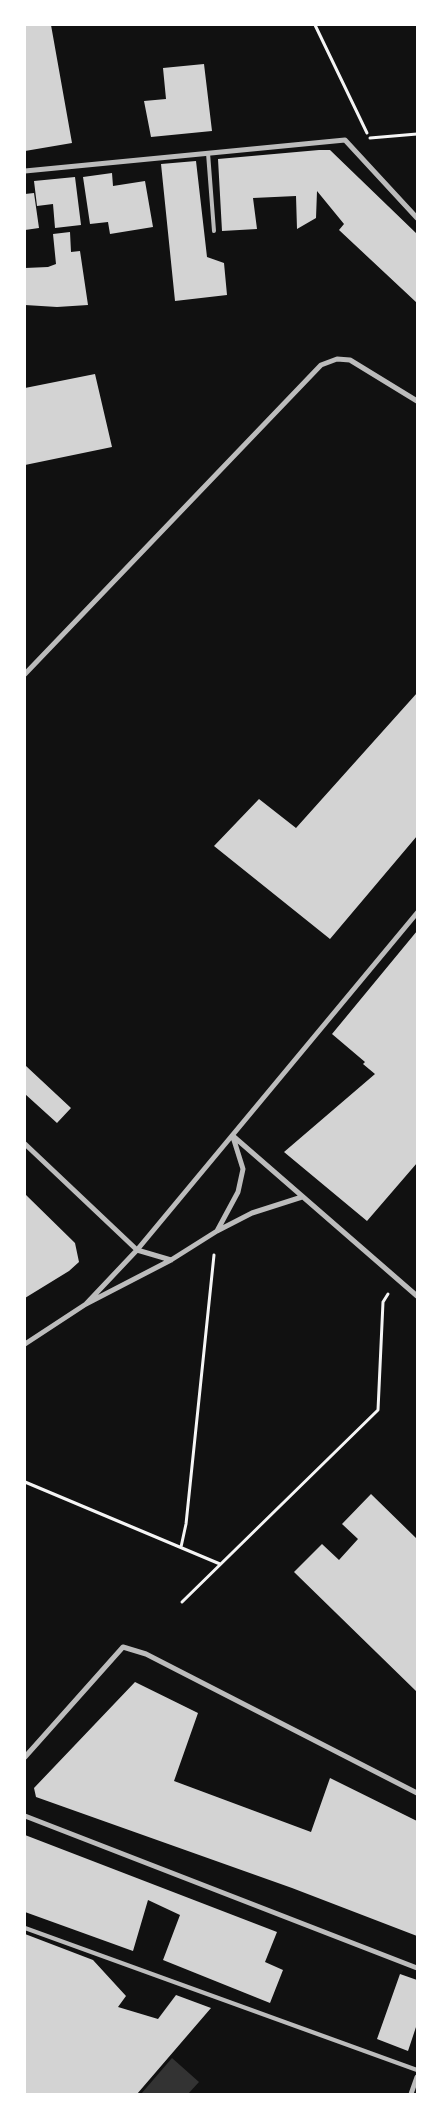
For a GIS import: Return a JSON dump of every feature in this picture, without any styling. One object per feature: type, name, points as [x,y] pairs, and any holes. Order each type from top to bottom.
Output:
[{"type":"street","points":[[25,171],[345,140],[417,218]]},
{"type":"street","points":[[25,674],[321,365],[337,359],[350,360],[417,401]]},
{"type":"street","points":[[86,1304],[137,1250],[417,913]]},
{"type":"street","points":[[233,1136],[417,1296]]},
{"type":"street","points":[[217,1231],[238,1192],[243,1169],[233,1136]]},
{"type":"street","points":[[25,1144],[137,1250],[170,1260]]},
{"type":"street","points":[[25,1344],[86,1304],[170,1260],[217,1231],[252,1213],[302,1197]]},
{"type":"street","points":[[25,1757],[123,1647],[146,1654],[417,1793]]},
{"type":"street","points":[[25,1816],[417,1968]]},
{"type":"street","points":[[411,2094],[417,2077]]},
{"type":"lane","points":[[208,153],[214,231]]},
{"type":"lane","points":[[25,1928],[417,2070]]},
{"type":"path","points":[[315,25],[369,138]]},
{"type":"path","points":[[345,140],[417,134]]},
{"type":"path","points":[[181,1547],[186,1524],[217,1231]]},
{"type":"path","points":[[182,1602],[378,1410],[383,1302],[398,1279]]},
{"type":"path","points":[[25,1482],[220,1564]]},
{"type":"shaded area","points":[[172,2058],[199,2082],[188,2094],[141,2094]]},
{"type":"building","points":[[25,25],[51,25],[72,143],[25,151]]},
{"type":"building","points":[[204,64],[212,131],[151,137],[144,101],[166,99],[163,68]]},
{"type":"building","points":[[330,150],[417,234],[417,303],[339,230],[344,224],[317,191],[316,218],[297,229],[296,196],[253,198],[257,229],[222,231],[218,159]]},
{"type":"building","points":[[196,161],[207,257],[224,263],[227,295],[175,301],[161,164]]},
{"type":"building","points":[[112,173],[113,186],[145,181],[153,227],[110,234],[108,222],[90,224],[83,177]]},
{"type":"building","points":[[75,177],[81,225],[55,228],[53,204],[37,206],[34,181]]},
{"type":"building","points":[[34,193],[39,228],[25,230],[25,194]]},
{"type":"building","points":[[70,232],[71,252],[80,251],[88,305],[57,307],[25,305],[25,268],[48,267],[56,264],[53,234]]},
{"type":"building","points":[[95,374],[112,447],[25,465],[25,388]]},
{"type":"building","points":[[417,693],[417,836],[330,939],[214,846],[259,799],[296,828]]},
{"type":"building","points":[[417,931],[417,1163],[367,1221],[284,1152],[375,1074],[363,1064],[365,1062],[332,1034]]},
{"type":"building","points":[[26,1066],[71,1108],[57,1123],[25,1094]]},
{"type":"building","points":[[25,1194],[75,1243],[79,1262],[69,1271],[25,1298]]},
{"type":"building","points":[[371,1494],[417,1539],[417,1692],[294,1572],[322,1544],[339,1560],[358,1539],[342,1524]]},
{"type":"building","points":[[135,1682],[198,1713],[174,1781],[311,1832],[330,1778],[417,1821],[417,1936],[292,1888],[36,1797],[34,1788]]},
{"type":"building","points":[[25,1835],[277,1932],[265,1962],[283,1970],[270,2003],[163,1960],[180,1915],[148,1900],[133,1951],[25,1912]]},
{"type":"building","points":[[25,1934],[93,1960],[126,1996],[118,2007],[158,2019],[176,1995],[211,2008],[137,2094],[25,2094]]},
{"type":"building","points":[[400,1974],[417,1980],[417,2024],[408,2051],[377,2039]]}]
